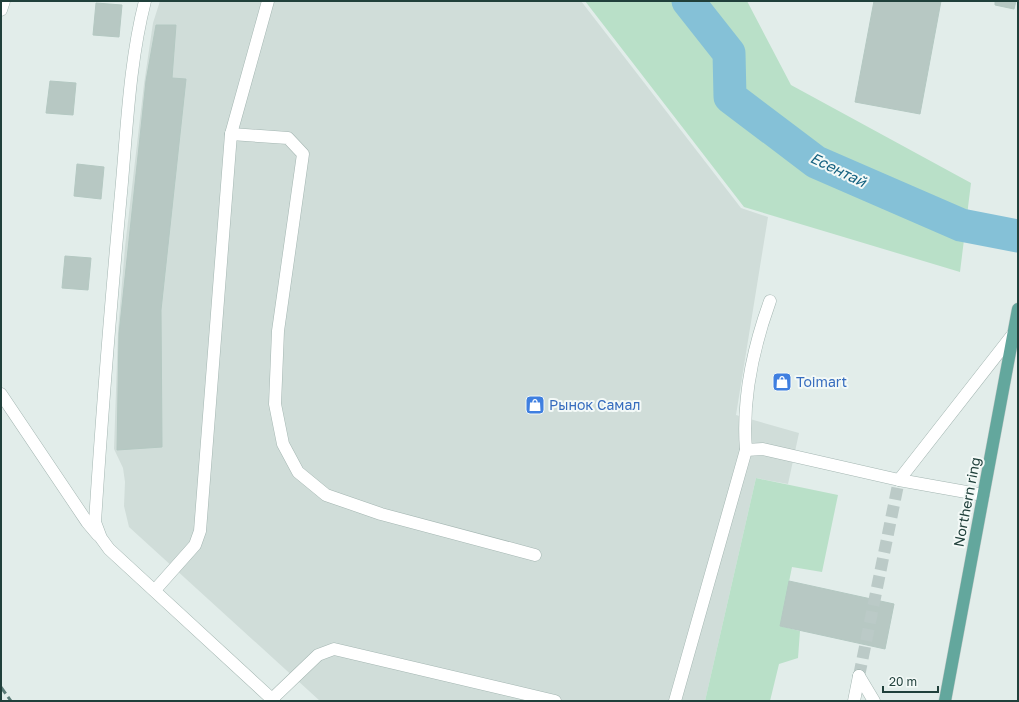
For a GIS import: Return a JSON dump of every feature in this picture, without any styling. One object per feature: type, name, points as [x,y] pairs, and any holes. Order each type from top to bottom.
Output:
[{"type":"main road","name":"Northern ring","points":[[945,701],[1018,309]]},
{"type":"street","points":[[1,10],[4,1]]},
{"type":"street","points":[[101,538],[95,522],[107,340],[136,37],[145,1]]},
{"type":"street","points":[[155,590],[195,545],[200,531],[231,134],[268,1]]},
{"type":"street","points":[[231,134],[288,138],[303,154],[278,331],[275,404],[283,444],[298,472],[326,495],[381,514],[534,555]]},
{"type":"street","points":[[675,701],[746,450],[746,402],[763,320],[770,301]]},
{"type":"street","points":[[900,480],[1014,333]]},
{"type":"street","points":[[1,394],[87,522],[109,549],[273,700],[318,655],[334,649],[555,701]]},
{"type":"street","points":[[746,450],[762,449],[900,480],[983,495]]},
{"type":"street","points":[[854,701],[859,676],[874,701]]},
{"type":"shaded area","points":[[160,1],[581,1],[741,208],[768,217],[736,415],[799,433],[788,484],[756,478],[705,701],[320,701],[129,527],[124,506],[125,482],[123,468],[114,449],[118,331],[125,247],[144,84],[153,23]]},
{"type":"green space","points":[[585,1],[747,1],[791,85],[971,183],[960,272],[744,207]]},
{"type":"green space","points":[[756,478],[838,495],[822,572],[792,567],[780,626],[800,631],[798,658],[779,664],[770,701],[705,701]]},
{"type":"building","points":[[874,1],[941,1],[920,114],[855,102]]},
{"type":"building","points":[[995,1],[1016,1],[1014,9],[995,5]]},
{"type":"building","points":[[96,3],[122,5],[119,37],[93,35]]},
{"type":"building","points":[[156,25],[176,25],[172,78],[186,79],[161,310],[162,447],[117,450],[119,334],[146,81]]},
{"type":"building","points":[[50,81],[76,83],[73,115],[46,113]]},
{"type":"building","points":[[77,164],[104,167],[101,199],[74,196]]},
{"type":"building","points":[[65,256],[91,258],[88,290],[62,288]]},
{"type":"building","points":[[789,581],[894,604],[885,649],[780,626]]},
{"type":"waterway","name":"Есентай","points":[[688,1],[729,53],[730,97],[816,162],[961,225],[1018,236]]},
{"type":"tunnel","points":[[859,676],[899,480]]},
{"type":"railway","points":[[1,687],[11,701]]},
{"type":"place","name":"Toimart","points":[[782,382]]},
{"type":"place","name":"Рынок Самал","points":[[535,405]]}]
